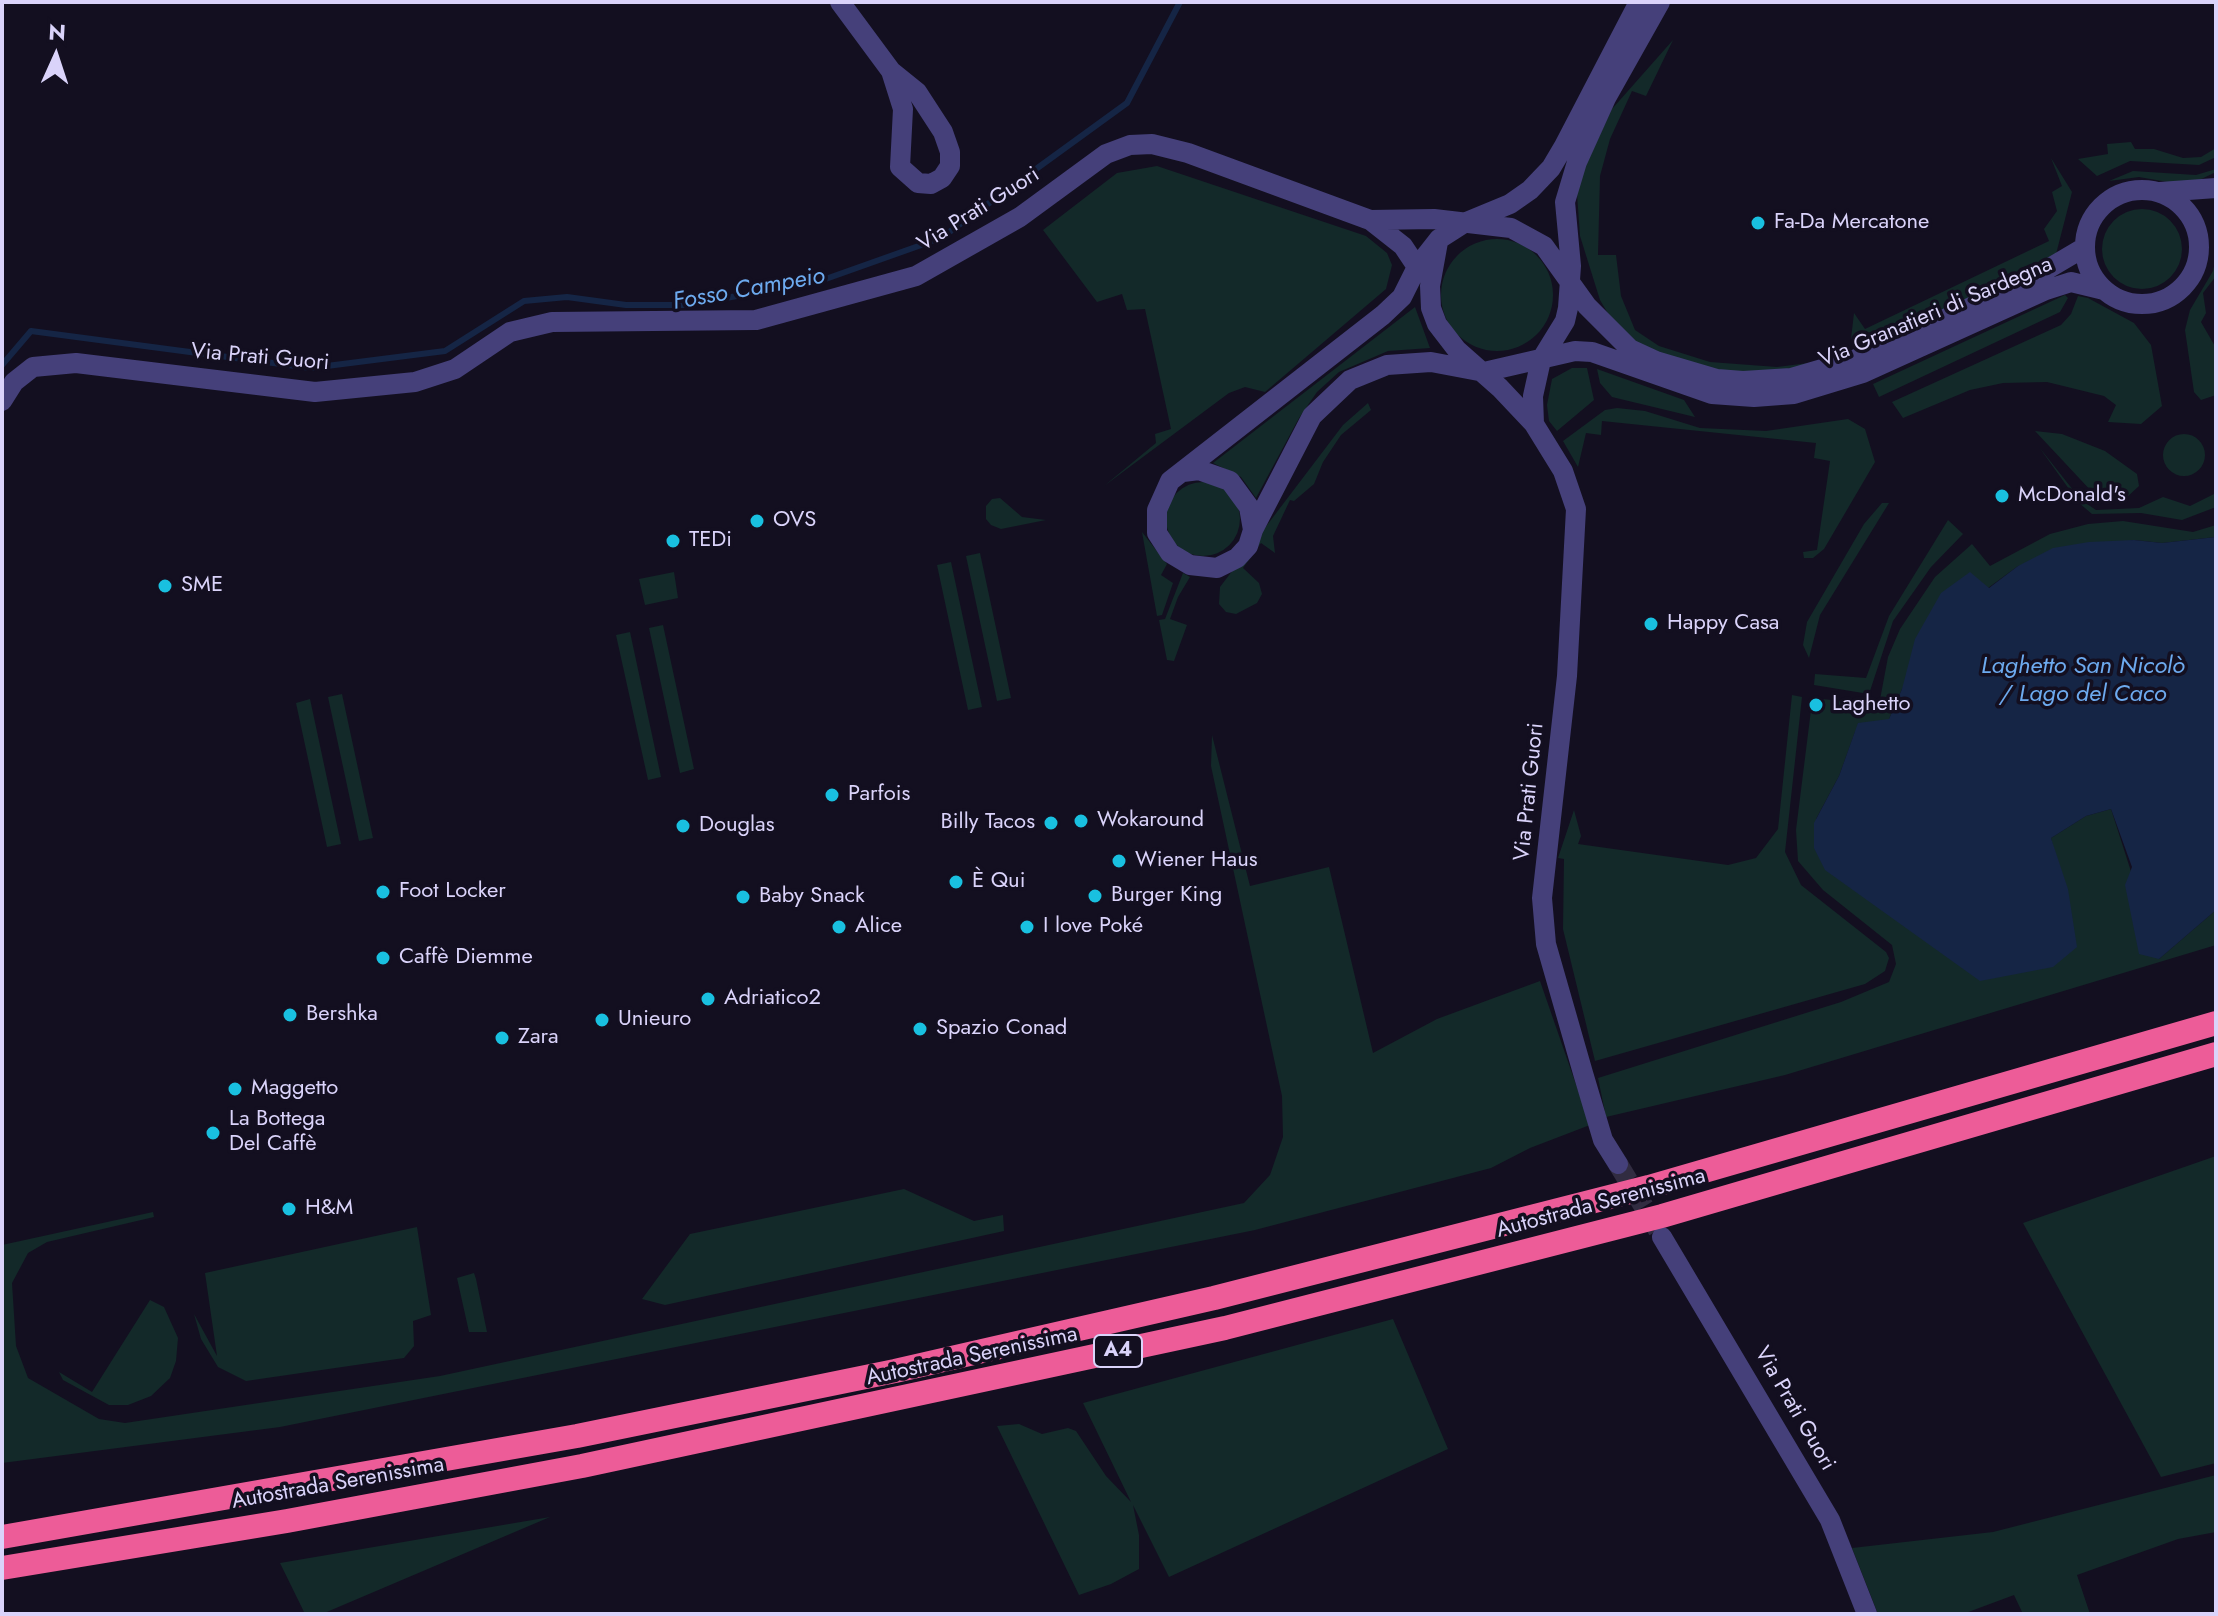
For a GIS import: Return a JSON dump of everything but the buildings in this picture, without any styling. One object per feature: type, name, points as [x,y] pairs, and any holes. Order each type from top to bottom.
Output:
[{"type":"highway","name":"Autostrada Serenissima","points":[[2,1537],[577,1436],[895,1371],[1214,1298],[1649,1187],[2216,1023]]},
{"type":"highway","name":"Autostrada Serenissima","points":[[2,1568],[287,1521],[582,1466],[1210,1331],[1662,1216],[2216,1054]]},
{"type":"street","points":[[840,2],[891,71],[917,92],[943,132],[950,152],[950,166],[942,178],[931,184],[907,178],[900,167],[903,109],[891,71]]},
{"type":"street","name":"Via Prati Guori","points":[[1413,361],[1366,371],[1320,407],[1312,416],[1253,530],[1248,546],[1237,558],[1217,568],[1190,565],[1170,553],[1157,533],[1157,510],[1170,481],[1383,315],[1402,297],[1417,267],[1439,239],[1464,223],[1510,204],[1551,168],[1639,2]]},
{"type":"street","points":[[1606,98],[1615,66],[1647,2]]},
{"type":"street","points":[[1534,424],[1533,396],[1541,360],[1565,321],[1571,276],[1565,202],[1577,162],[1606,98],[1660,2]]},
{"type":"street","name":"Via Prati Guori","points":[[2,401],[14,382],[33,367],[76,363],[315,392],[415,382],[455,369],[510,332],[552,322],[756,320],[878,289],[916,276],[1020,217],[1106,154],[1130,145],[1152,144],[1188,153],[1370,220],[1403,246],[1417,267]]},
{"type":"street","points":[[2104,290],[2090,270],[2085,247],[2090,223],[2110,199],[2141,190],[2159,192],[2216,188]]},
{"type":"street","points":[[2159,192],[2175,200],[2189,213],[2197,230],[2199,249]]},
{"type":"street","name":"Via Prati Guori","points":[[1370,220],[1464,223]]},
{"type":"street","points":[[1464,223],[1511,228],[1528,235],[1571,276]]},
{"type":"street","name":"Via Granatieri di Sardegna","points":[[1413,361],[1484,372],[1575,351],[1592,352],[1712,394],[1754,397],[1794,394],[1863,373],[2046,290],[2071,282],[2104,290],[2126,302],[2159,301],[2187,282],[2207,231],[2216,224]]},
{"type":"street","points":[[1439,239],[1430,286],[1431,308],[1445,337],[1484,372]]},
{"type":"street","name":"Via Granatieri di Sardegna","points":[[1571,276],[1630,349],[1689,372],[1743,381],[1791,378],[1856,359],[2024,283],[2085,247]]},
{"type":"street","name":"Via Prati Guori","points":[[1484,372],[1534,424],[1563,471],[1576,509],[1567,676],[1542,898],[1546,944],[1603,1140],[1618,1164]]},
{"type":"street","points":[[1183,472],[1199,470],[1230,481],[1249,507],[1253,530]]},
{"type":"street","name":"Via Prati Guori","points":[[1662,1237],[1830,1520],[1867,1614]]},
{"type":"green space","points":[[1673,40],[1646,96],[1632,91],[1610,139],[1600,176],[1598,255],[1616,255],[1621,296],[1635,330],[1659,346],[1710,362],[1777,367],[1832,360],[1803,368],[1727,373],[1687,365],[1636,343],[1613,322],[1600,300],[1580,236],[1577,194],[1582,172],[1612,109]]},
{"type":"green space","points":[[2131,142],[2135,149],[2154,149],[2183,158],[2201,157],[2216,148],[2216,157],[2199,165],[2130,161],[2097,176],[2078,159],[2108,154],[2107,144]]},
{"type":"green space","points":[[2051,158],[2072,192],[2055,258],[1941,313],[1851,339],[1854,313],[1865,329],[2049,241],[2044,229],[2057,211],[2052,192],[2062,186]]},
{"type":"green space","points":[[1157,166],[1366,236],[1387,253],[1392,265],[1386,289],[1265,392],[1245,387],[1229,393],[1104,486],[1156,443],[1155,434],[1171,429],[1145,309],[1127,310],[1122,294],[1097,302],[1043,230],[1117,173]]},
{"type":"green space","points":[[2216,169],[2216,172],[2193,183],[2179,184],[2139,177],[2109,181],[2133,171],[2196,175]]},
{"type":"green space","points":[[2142,209],[2157,212],[2170,221],[2179,234],[2182,249],[2179,264],[2170,277],[2157,286],[2142,289],[2127,286],[2114,277],[2105,264],[2102,249],[2105,234],[2114,221],[2127,212]]},
{"type":"green space","points":[[1497,239],[1518,243],[1537,255],[1549,274],[1553,295],[1549,316],[1537,335],[1518,347],[1497,351],[1476,347],[1457,335],[1445,316],[1441,295],[1445,274],[1457,255],[1476,243]]},
{"type":"green space","points":[[2216,257],[2216,276],[2203,293],[2206,313],[2201,322],[2216,348],[2216,395],[2201,400],[2194,392],[2185,330],[2190,310],[2213,271]]},
{"type":"green space","points":[[2065,295],[2068,298],[2060,312],[1879,397],[1873,384]]},
{"type":"green space","points":[[2078,296],[2088,298],[2134,323],[2151,345],[2162,406],[2141,424],[2108,422],[2116,405],[2104,396],[2047,382],[2003,383],[1970,390],[1903,418],[1892,402],[2061,325],[2071,314]]},
{"type":"green space","points":[[1415,307],[1430,348],[1388,351],[1339,372],[1317,392],[1299,418],[1256,498],[1241,477],[1213,463]]},
{"type":"green space","points":[[1572,368],[1587,368],[1594,400],[1557,431],[1549,421],[1547,405],[1552,379]]},
{"type":"green space","points":[[1597,369],[1684,400],[1695,417],[1612,397],[1600,383]]},
{"type":"green space","points":[[1368,403],[1371,410],[1341,435],[1323,462],[1314,484],[1294,501],[1290,500],[1273,536],[1275,553],[1261,543],[1243,568],[1259,583],[1262,594],[1257,603],[1236,614],[1226,612],[1219,604],[1220,587],[1343,425]]},
{"type":"green space","points":[[1605,410],[1645,411],[1700,428],[1766,431],[1848,419],[1865,429],[1875,462],[1824,549],[1813,558],[1804,558],[1803,552],[1817,550],[1830,461],[1814,458],[1816,443],[1602,421],[1601,435],[1586,433],[1578,467],[1563,441]]},
{"type":"green space","points":[[2035,431],[2062,434],[2105,451],[2137,474],[2139,486],[2126,498],[2105,498],[2094,494]]},
{"type":"green space","points":[[2184,434],[2199,440],[2205,455],[2199,470],[2184,476],[2169,470],[2163,455],[2169,440]]},
{"type":"green space","points":[[2039,447],[2081,500],[2096,510],[2139,508],[2163,497],[2190,506],[2216,493],[2216,507],[2182,520],[2141,513],[2092,514],[2079,503]]},
{"type":"green space","points":[[1203,482],[1217,485],[1229,493],[1237,505],[1240,519],[1237,533],[1229,545],[1217,553],[1203,556],[1189,553],[1177,545],[1169,533],[1166,519],[1169,505],[1177,493],[1189,485]]},
{"type":"green space","points":[[1000,498],[1022,517],[1046,520],[1001,529],[991,525],[986,519],[986,506],[992,499]]},
{"type":"green space","points":[[1882,503],[1889,503],[1820,615],[1809,658],[1803,645],[1807,622],[1864,524]]},
{"type":"green space","points":[[1948,520],[1963,534],[1931,567],[1893,621],[1869,694],[1814,685],[1815,674],[1866,678],[1889,616]]},
{"type":"green space","points":[[2123,521],[2193,532],[2216,525],[2216,537],[2162,543],[2134,540],[2018,566],[1988,588],[1902,689],[1889,719],[1892,729],[1855,732],[1839,776],[1816,819],[2056,859],[2051,838],[2086,816],[2111,809],[2159,959],[2216,910],[2216,945],[1785,1075],[1606,1117],[1598,1078],[1841,1002],[1889,982],[1896,964],[1892,945],[1823,890],[1798,861],[1796,830],[1811,710],[1820,711],[1822,699],[1879,705],[1888,657],[1900,629],[1935,577],[1972,544],[1990,566],[2050,534],[2088,524]]},
{"type":"green space","points":[[1142,532],[1167,564],[1161,575],[1173,583],[1162,615],[1157,616]]},
{"type":"green space","points":[[980,553],[1011,698],[997,701],[966,556]]},
{"type":"green space","points":[[951,562],[982,707],[968,710],[937,565]]},
{"type":"green space","points":[[674,572],[678,598],[645,605],[639,579]]},
{"type":"green space","points":[[1183,573],[1190,577],[1170,619],[1187,625],[1174,661],[1167,660],[1159,620],[1165,619]]},
{"type":"green space","points":[[663,625],[694,769],[680,773],[649,628]]},
{"type":"green space","points":[[630,632],[661,777],[648,780],[616,635]]},
{"type":"green space","points":[[342,694],[373,838],[359,841],[328,697]]},
{"type":"green space","points":[[1792,695],[1802,697],[1785,852],[1801,885],[1886,952],[1889,958],[1885,971],[1865,984],[1595,1061],[1563,929],[1564,859],[1558,858],[1574,810],[1581,836],[1578,844],[1728,865],[1756,858],[1778,829]]},
{"type":"green space","points":[[310,699],[341,844],[327,847],[296,703]]},
{"type":"green space","points":[[1212,735],[1250,886],[1329,867],[1373,1053],[1437,1019],[1540,981],[1590,1125],[1530,1148],[1491,1168],[1255,1230],[280,1427],[2,1463],[2,1245],[153,1212],[154,1217],[47,1242],[28,1253],[12,1283],[16,1346],[28,1378],[99,1419],[125,1423],[440,1376],[1244,1203],[1270,1175],[1283,1137],[1282,1096],[1211,766]]},
{"type":"green space","points":[[2216,1156],[2216,1463],[2161,1477],[2023,1223]]},
{"type":"green space","points":[[904,1189],[974,1221],[1003,1215],[1004,1231],[665,1305],[642,1299],[690,1234]]},
{"type":"green space","points":[[417,1227],[431,1315],[413,1321],[414,1346],[404,1358],[246,1381],[218,1367],[201,1339],[194,1314],[217,1356],[205,1273]]},
{"type":"green space","points":[[474,1273],[487,1332],[469,1332],[457,1278]]},
{"type":"green space","points":[[150,1300],[164,1307],[178,1338],[176,1361],[170,1378],[151,1396],[128,1405],[109,1405],[63,1380],[59,1372],[92,1392]]},
{"type":"green space","points":[[1393,1319],[1448,1449],[1169,1577],[1133,1505],[1139,1535],[1139,1569],[1111,1584],[1079,1595],[997,1426],[1019,1424],[1042,1434],[1068,1428],[1076,1431],[1106,1476],[1131,1502],[1083,1403]]},
{"type":"green space","points":[[2216,1475],[2216,1532],[2178,1539],[2077,1575],[2090,1614],[2023,1614],[2014,1595],[1963,1614],[1878,1614],[1852,1548],[1993,1532]]},
{"type":"green space","points":[[550,1517],[322,1614],[305,1614],[280,1563]]},
{"type":"water","name":"Laghetto San Nicolò / Lago del Caco","points":[[2216,537],[2216,910],[2159,959],[2139,954],[2125,885],[2132,867],[2111,809],[2086,816],[2051,838],[2068,889],[2077,947],[2053,967],[1980,981],[1825,870],[1814,848],[1814,823],[1839,776],[1858,723],[1889,719],[1902,689],[1915,639],[1941,593],[1970,572],[1989,588],[2018,566],[2053,548],[2089,542],[2134,540],[2162,543]]},
{"type":"waterway","name":"Fosso Campeio","points":[[2,365],[31,331],[311,368],[445,351],[524,301],[567,297],[626,305],[687,305],[820,281],[941,238],[1127,103],[1180,2]]},
{"type":"tunnel","points":[[1618,1164],[1658,1230]]},
{"type":"place","name":"Fa-Da Mercatone","points":[[1758,223]]},
{"type":"place","name":"McDonald's","points":[[2002,496]]},
{"type":"place","name":"OVS","points":[[757,521]]},
{"type":"place","name":"TEDi","points":[[673,541]]},
{"type":"place","name":"SME","points":[[165,586]]},
{"type":"place","name":"Happy Casa","points":[[1651,624]]},
{"type":"place","name":"Laghetto","points":[[1816,705]]},
{"type":"place","name":"Parfois","points":[[832,795]]},
{"type":"place","name":"Wokaround","points":[[1081,821]]},
{"type":"place","name":"Billy Tacos","points":[[1051,823]]},
{"type":"place","name":"Douglas","points":[[683,826]]},
{"type":"place","name":"Wiener Haus","points":[[1119,861]]},
{"type":"place","name":"È Qui","points":[[956,882]]},
{"type":"place","name":"Foot Locker","points":[[383,892]]},
{"type":"place","name":"Burger King","points":[[1095,896]]},
{"type":"place","name":"Baby Snack","points":[[743,897]]},
{"type":"place","name":"Alice","points":[[839,927]]},
{"type":"place","name":"I love Poké","points":[[1027,927]]},
{"type":"place","name":"Caffè Diemme","points":[[383,958]]},
{"type":"place","name":"Adriatico2","points":[[708,999]]},
{"type":"place","name":"Bershka","points":[[290,1015]]},
{"type":"place","name":"Unieuro","points":[[602,1020]]},
{"type":"place","name":"Spazio Conad","points":[[920,1029]]},
{"type":"place","name":"Zara","points":[[502,1038]]},
{"type":"place","name":"Maggetto","points":[[235,1089]]},
{"type":"place","name":"La Bottega Del Caffè","points":[[213,1133]]},
{"type":"place","name":"H&M","points":[[289,1209]]}]
